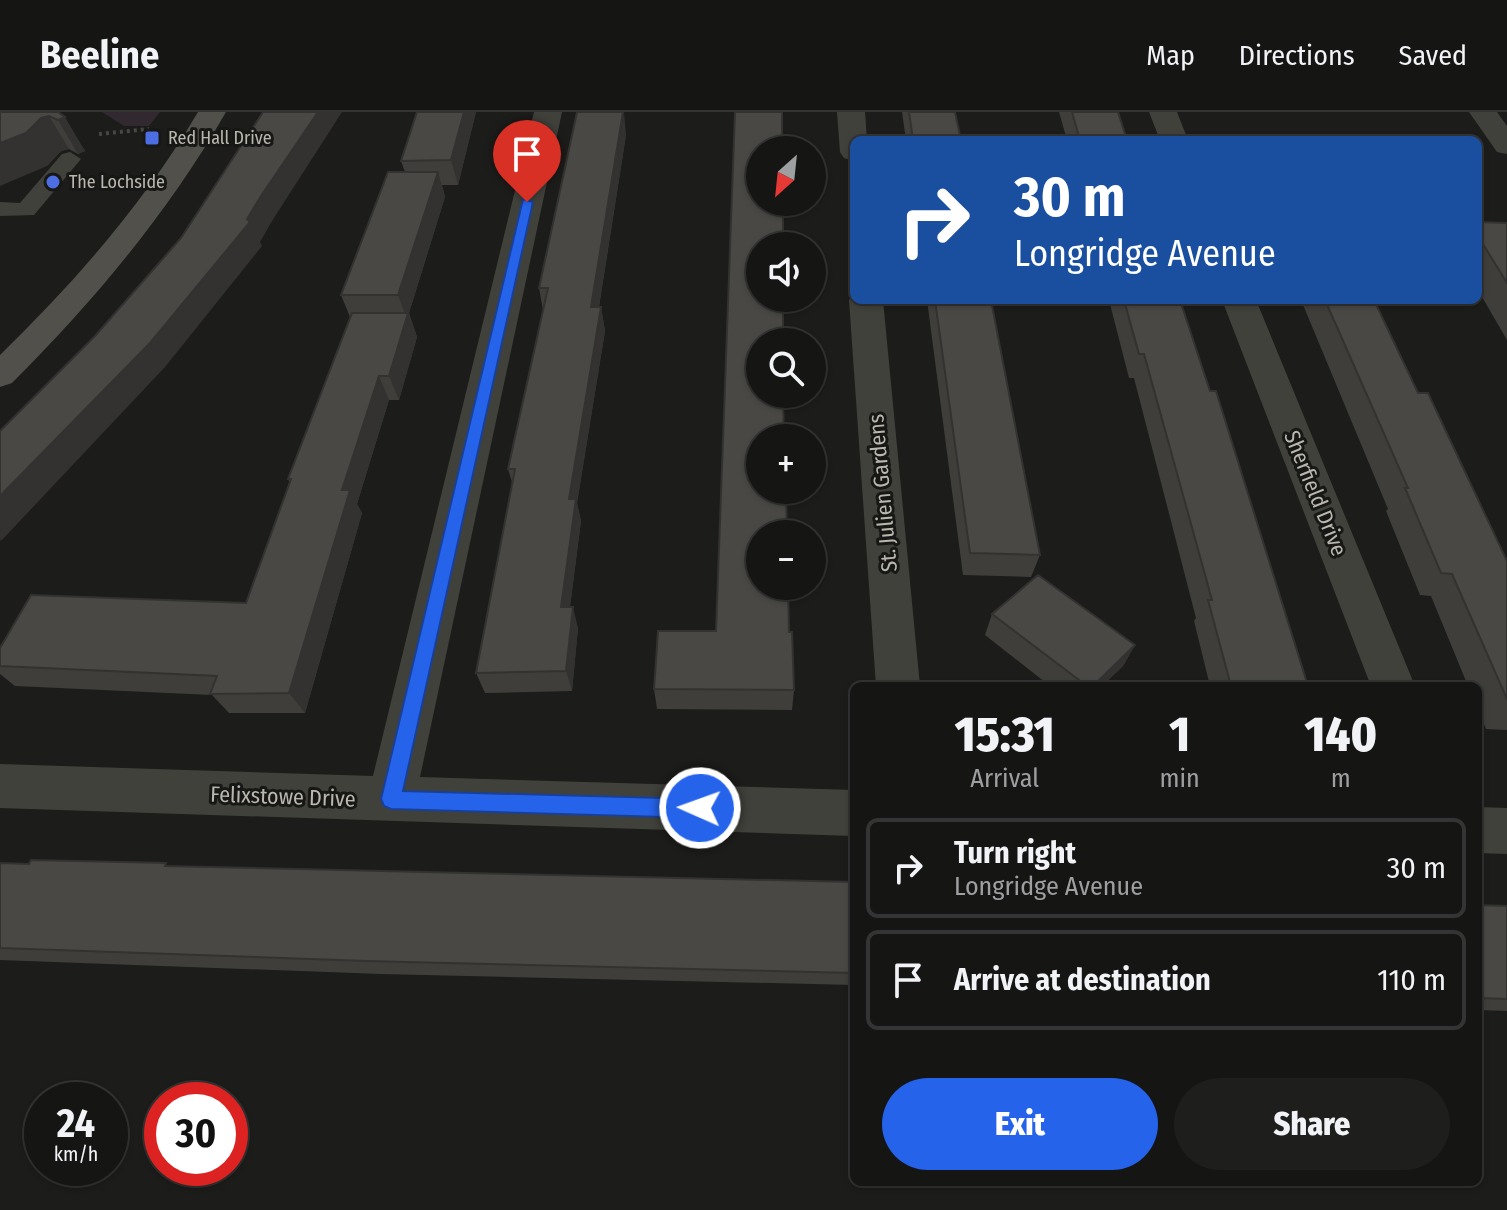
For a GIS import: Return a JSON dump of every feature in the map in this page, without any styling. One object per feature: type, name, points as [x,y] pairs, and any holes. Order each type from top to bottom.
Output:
[{"type":"street","points":[[391,799],[548,112]]},
{"type":"street","points":[[851,112],[853,136]]},
{"type":"street","points":[[1163,112],[1172,136]]},
{"type":"street","points":[[1483,112],[1507,146]]},
{"type":"street","points":[[0,375],[48,329],[154,202],[207,121]]},
{"type":"street","name":"St. Julien Gardens","points":[[866,304],[898,682]]},
{"type":"street","name":"Sherfield Drive","points":[[1241,304],[1391,682]]},
{"type":"street","name":"Felixstowe Drive","points":[[0,786],[850,813]]},
{"type":"street","points":[[1482,830],[1507,831]]},
{"type":"lane","points":[[0,209],[26,210],[70,159]]},
{"type":"path","points":[[98,134],[207,121]]},
{"type":"shaded area","points":[[102,112],[160,112],[149,126],[124,126]]},
{"type":"building","points":[[0,112],[58,112],[65,117],[58,120],[49,116],[41,118],[26,133],[0,143]]},
{"type":"building","points":[[263,112],[318,112],[261,196],[247,219],[250,222],[150,343],[0,496],[0,431],[95,336],[181,238]]},
{"type":"building","points":[[417,112],[464,112],[451,160],[401,161]]},
{"type":"building","points":[[577,112],[623,112],[591,307],[601,307],[569,499],[576,499],[561,607],[573,607],[566,671],[476,673],[515,469],[508,469],[548,288],[539,288]]},
{"type":"building","points":[[735,112],[782,112],[782,136],[746,136],[746,216],[783,216],[783,232],[746,232],[746,312],[783,312],[783,328],[746,328],[746,408],[783,408],[784,424],[746,424],[746,504],[786,504],[787,520],[746,520],[746,600],[788,600],[794,690],[654,689],[658,631],[716,631]]},
{"type":"building","points":[[909,112],[955,112],[960,136],[912,136]]},
{"type":"building","points":[[1072,112],[1118,112],[1126,136],[1079,136]]},
{"type":"building","points":[[388,172],[438,172],[398,295],[341,295]]},
{"type":"building","points":[[1482,222],[1507,223],[1507,283],[1482,242]]},
{"type":"building","points":[[936,304],[992,304],[1040,555],[970,553]]},
{"type":"building","points":[[1125,304],[1181,304],[1210,391],[1216,391],[1307,682],[1230,682],[1208,600],[1212,600],[1144,354],[1139,354]]},
{"type":"building","points":[[1327,304],[1376,304],[1418,393],[1428,393],[1507,561],[1507,699],[1452,574],[1441,573],[1405,488],[1408,488]]},
{"type":"building","points":[[352,313],[408,313],[389,376],[379,376],[342,490],[350,490],[289,693],[210,694],[217,676],[0,666],[0,648],[31,595],[246,603],[291,479],[288,479]]},
{"type":"building","points":[[1038,575],[1135,645],[1097,682],[1082,682],[992,614]]},
{"type":"building","points":[[31,860],[166,863],[165,866],[850,882],[850,973],[0,948],[0,863],[29,864]]},
{"type":"building","points":[[1482,905],[1507,906],[1507,999],[1482,998]]},
{"type":"place","name":"Red Hall Drive","points":[[152,138]]},
{"type":"place","name":"The Lochside","points":[[53,182]]},
{"type":"route","points":[[527,202],[391,799],[700,808]]}]
